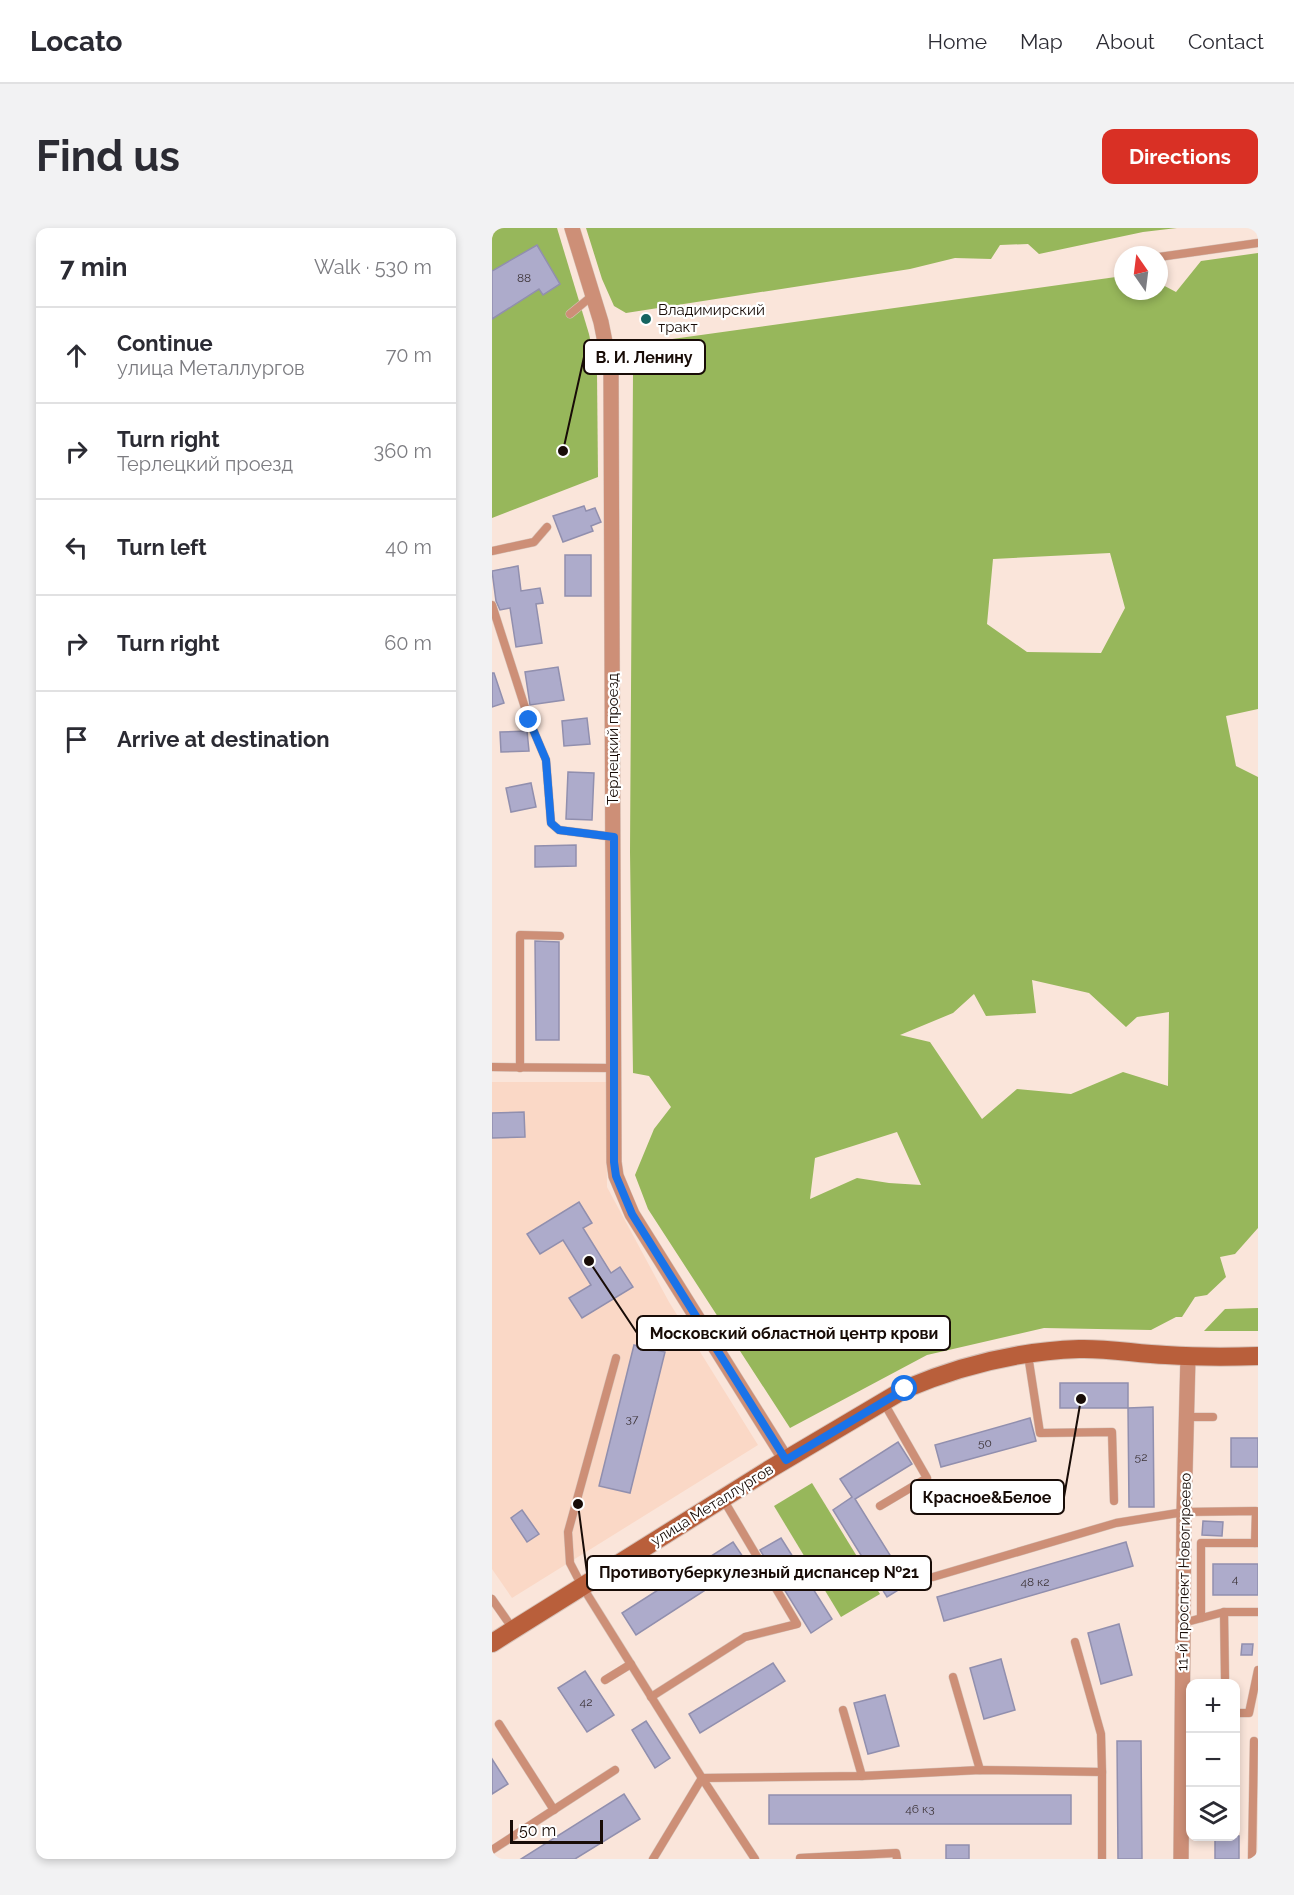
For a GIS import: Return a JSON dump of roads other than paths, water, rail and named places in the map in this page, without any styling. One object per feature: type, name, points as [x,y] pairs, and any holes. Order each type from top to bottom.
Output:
[{"type":"street","name":"Терлецкий проезд","points":[[572,228],[611,372],[614,837],[612,1068],[616,1176],[632,1214],[786,1460]]},
{"type":"street","name":"улица Металлургов","points":[[492,1643],[723,1498],[883,1402],[905,1389],[950,1372],[1028,1355],[1080,1349],[1188,1357],[1258,1356]]},
{"type":"street","name":"11-й проспект Новогиреево","points":[[1181,1859],[1186,1712],[1183,1623],[1188,1357]]},
{"type":"lane","points":[[1168,256],[1258,243]]},
{"type":"lane","points":[[570,314],[592,296]]},
{"type":"lane","points":[[492,551],[534,542],[547,527]]},
{"type":"lane","points":[[492,605],[529,720],[546,760],[551,823],[559,830],[614,837]]},
{"type":"lane","points":[[520,1068],[519,935],[560,936]]},
{"type":"lane","points":[[492,1067],[612,1068]]},
{"type":"lane","points":[[1028,1355],[1040,1433],[1112,1432],[1114,1501]]},
{"type":"lane","points":[[616,1358],[568,1532],[570,1563],[582,1586],[754,1859]]},
{"type":"lane","points":[[880,1506],[927,1478],[883,1402]]},
{"type":"lane","points":[[1187,1417],[1213,1417]]},
{"type":"lane","points":[[651,1697],[746,1637],[797,1624],[723,1498]]},
{"type":"lane","points":[[933,1577],[1116,1523],[1184,1512],[1256,1511],[1256,1543],[1201,1543],[1201,1618]]},
{"type":"lane","points":[[492,1599],[513,1629]]},
{"type":"lane","points":[[1183,1623],[1224,1612],[1258,1612]]},
{"type":"lane","points":[[1224,1612],[1225,1678]]},
{"type":"lane","points":[[1075,1642],[1101,1734],[1102,1859]]},
{"type":"lane","points":[[605,1680],[631,1664]]},
{"type":"lane","points":[[1240,1713],[1249,1713],[1258,1670]]},
{"type":"lane","points":[[953,1677],[981,1770]]},
{"type":"lane","points":[[843,1710],[862,1776]]},
{"type":"lane","points":[[499,1724],[554,1810]]},
{"type":"lane","points":[[1252,1859],[1254,1741]]},
{"type":"lane","points":[[492,1850],[615,1770]]},
{"type":"lane","points":[[702,1778],[862,1776],[981,1770],[1102,1772]]},
{"type":"lane","points":[[653,1859],[702,1778]]},
{"type":"lane","points":[[800,1858],[896,1853],[897,1859]]},
{"type":"place","name":"Владимирский тракт","points":[[646,319]]},
{"type":"place","name":"В. И. Ленину","points":[[563,451]]},
{"type":"place","name":"Московский областной центр крови","points":[[589,1261]]},
{"type":"place","name":"Красное&Белое","points":[[1081,1399]]},
{"type":"place","name":"Противотуберкулезный диспансер №21","points":[[578,1504]]}]
